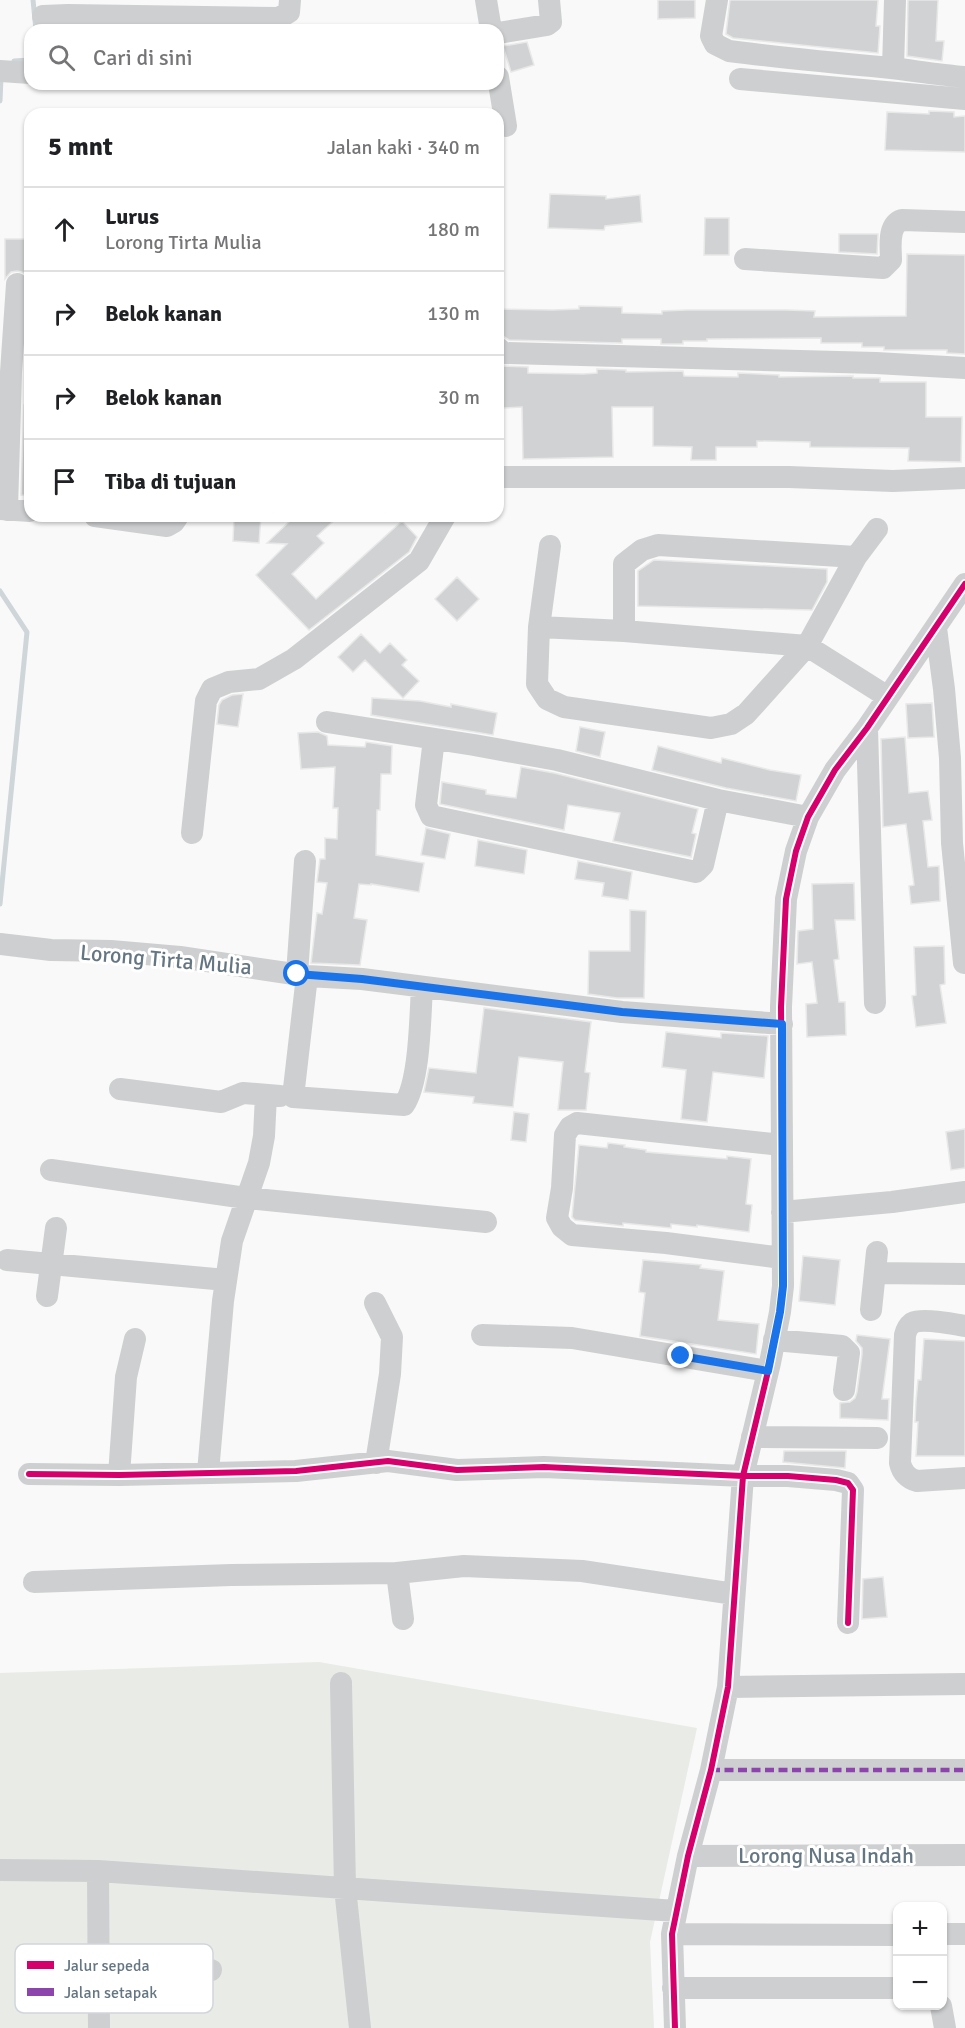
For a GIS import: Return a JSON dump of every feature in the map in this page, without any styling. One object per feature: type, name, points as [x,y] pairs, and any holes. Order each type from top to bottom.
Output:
[{"type":"street","points":[[44,15],[279,18],[289,12],[290,0]]},
{"type":"street","points":[[486,0],[490,24]]},
{"type":"street","points":[[504,32],[548,25],[551,22],[549,0]]},
{"type":"street","points":[[717,0],[711,36],[715,44],[729,51],[965,77]]},
{"type":"street","points":[[893,68],[896,0]]},
{"type":"street","points":[[740,80],[965,99]]},
{"type":"street","points":[[500,90],[503,108]]},
{"type":"street","points":[[504,114],[506,126]]},
{"type":"street","points":[[745,259],[883,268],[891,260],[892,230],[897,222],[902,220],[965,222]]},
{"type":"street","points":[[14,284],[3,509],[24,511]]},
{"type":"street","points":[[504,353],[876,363],[965,368]]},
{"type":"street","points":[[504,477],[789,477],[893,481],[965,478]]},
{"type":"street","points":[[138,522],[167,526],[174,522]]},
{"type":"street","points":[[192,833],[206,701],[212,689],[229,682],[259,679],[294,659],[419,561],[442,522]]},
{"type":"street","points":[[550,546],[538,627],[537,684],[547,699],[564,707],[711,728],[731,724],[746,714],[807,646],[856,556],[877,529]]},
{"type":"street","points":[[624,631],[624,564],[642,550],[658,545],[856,556]]},
{"type":"street","points":[[675,2028],[672,1934],[728,1687],[743,1476],[780,1312],[782,1024],[786,899],[796,851],[808,817],[835,770],[867,728],[965,584]]},
{"type":"street","points":[[538,627],[624,631],[807,646],[888,697]]},
{"type":"street","points":[[936,628],[945,689],[950,758],[952,843],[964,963]]},
{"type":"street","points":[[327,722],[556,760],[718,800],[808,817]]},
{"type":"street","points":[[867,728],[875,1003]]},
{"type":"street","points":[[434,739],[426,805],[431,816],[696,872],[703,865],[718,800]]},
{"type":"street","points":[[293,1096],[302,975],[305,861]]},
{"type":"street","name":"Lorong Tirta Mulia","points":[[6,945],[51,950],[111,951],[180,957],[302,975],[362,979],[622,1012],[782,1024]]},
{"type":"street","points":[[120,1089],[221,1102],[237,1094],[404,1105],[412,1087],[422,987]]},
{"type":"street","points":[[207,1472],[232,1240],[259,1163],[264,1136],[266,1095]]},
{"type":"street","points":[[782,1145],[578,1123],[570,1127],[565,1135],[562,1188],[557,1218],[562,1227],[572,1235],[666,1243],[782,1258]]},
{"type":"street","points":[[51,1170],[246,1198],[486,1222]]},
{"type":"street","points":[[782,1212],[892,1202],[965,1192]]},
{"type":"street","points":[[47,1296],[56,1228]]},
{"type":"street","points":[[7,1260],[226,1280]]},
{"type":"street","points":[[871,1310],[876,1263],[965,1275]]},
{"type":"street","points":[[375,1303],[392,1337],[390,1374],[376,1463]]},
{"type":"street","points":[[965,1326],[914,1322],[908,1328],[905,1335],[900,1463],[904,1472],[912,1480],[965,1478]]},
{"type":"street","points":[[482,1335],[572,1338],[768,1371]]},
{"type":"street","points":[[119,1475],[126,1377],[135,1339]]},
{"type":"street","points":[[774,1340],[842,1346],[849,1353],[844,1390]]},
{"type":"street","points":[[752,1437],[877,1438]]},
{"type":"street","points":[[29,1474],[119,1475],[297,1471],[388,1461],[457,1470],[544,1467],[788,1476],[836,1480],[845,1482],[852,1488],[848,1623]]},
{"type":"street","points":[[34,1582],[397,1573],[464,1566],[582,1571],[734,1594]]},
{"type":"street","points":[[397,1573],[403,1619]]},
{"type":"street","points":[[341,1683],[345,1888],[360,2028]]},
{"type":"street","points":[[728,1687],[965,1684]]},
{"type":"street","points":[[711,1770],[965,1770]]},
{"type":"street","name":"Lorong Nusa Indah","points":[[688,1856],[965,1855]]},
{"type":"street","points":[[1,1870],[98,1871],[676,1911]]},
{"type":"street","points":[[98,1871],[99,1944]]},
{"type":"street","points":[[672,1934],[893,1935]]},
{"type":"street","points":[[947,1934],[965,1934]]},
{"type":"street","points":[[673,1988],[893,1988]]},
{"type":"street","points":[[942,2010],[945,2028]]},
{"type":"shaded area","points":[[319,1662],[697,1728],[650,1942],[654,2028],[0,2028],[0,1673]]},
{"type":"building","points":[[658,0],[695,0],[695,18],[658,19]]},
{"type":"building","points":[[730,0],[878,0],[876,26],[880,26],[878,53],[733,38],[726,34]]},
{"type":"building","points":[[908,0],[938,0],[936,41],[944,41],[942,61],[907,56]]},
{"type":"building","points":[[527,42],[534,65],[511,72],[504,46]]},
{"type":"building","points":[[929,111],[954,112],[954,117],[965,116],[965,152],[885,150],[887,112],[929,114]]},
{"type":"building","points":[[550,194],[606,196],[606,199],[640,195],[642,222],[605,226],[604,230],[548,228]]},
{"type":"building","points":[[705,218],[729,218],[729,255],[704,255]]},
{"type":"building","points":[[839,234],[878,234],[877,254],[839,252]]},
{"type":"building","points":[[5,239],[24,239],[24,273],[11,272],[5,279]]},
{"type":"building","points":[[907,254],[965,255],[965,354],[947,353],[947,350],[884,350],[884,347],[862,347],[862,343],[821,343],[821,338],[707,339],[707,341],[683,341],[683,344],[661,344],[661,339],[622,339],[622,343],[509,340],[504,337],[504,309],[579,309],[579,306],[622,307],[622,313],[662,314],[662,311],[686,310],[787,310],[815,311],[814,317],[906,316]]},
{"type":"building","points":[[504,366],[528,367],[528,373],[583,374],[597,373],[597,369],[626,370],[626,372],[683,371],[684,376],[738,377],[738,373],[779,375],[779,377],[853,376],[853,378],[880,378],[880,382],[926,382],[926,417],[962,417],[961,462],[908,461],[909,448],[810,447],[810,442],[757,441],[757,447],[716,447],[716,460],[691,460],[692,447],[653,446],[653,407],[612,407],[613,457],[523,459],[522,407],[504,408]]},
{"type":"building","points":[[24,405],[24,495],[21,495]]},
{"type":"building","points":[[234,522],[261,522],[259,543],[233,541]]},
{"type":"building","points":[[289,522],[332,522],[317,536],[324,543],[292,574],[316,599],[401,522],[417,537],[409,552],[309,630],[256,575],[287,544],[267,543]]},
{"type":"building","points":[[654,560],[827,569],[827,582],[812,610],[638,606],[638,571]]},
{"type":"building","points":[[457,577],[479,599],[457,621],[435,599]]},
{"type":"building","points":[[361,634],[380,653],[390,643],[407,660],[402,665],[419,681],[403,698],[365,660],[353,672],[338,657]]},
{"type":"building","points":[[243,694],[238,727],[217,724],[219,705],[222,700],[232,695]]},
{"type":"building","points":[[372,698],[420,701],[451,707],[451,704],[497,713],[493,735],[371,715]]},
{"type":"building","points":[[932,703],[934,737],[908,738],[906,704]]},
{"type":"building","points":[[580,727],[605,732],[600,757],[576,751]]},
{"type":"building","points":[[318,732],[327,736],[328,745],[365,747],[366,742],[392,746],[391,774],[381,774],[376,855],[424,863],[419,892],[359,884],[354,918],[367,920],[360,965],[311,963],[317,913],[322,914],[327,883],[317,882],[320,859],[325,859],[325,838],[337,839],[338,808],[333,808],[335,767],[301,769],[298,733]]},
{"type":"building","points":[[905,737],[909,793],[928,791],[932,820],[923,821],[928,867],[939,866],[940,901],[911,904],[909,886],[914,885],[906,824],[883,827],[881,739]]},
{"type":"building","points":[[658,746],[721,763],[722,758],[801,775],[796,801],[726,788],[652,770]]},
{"type":"building","points":[[521,767],[698,809],[692,833],[696,834],[691,857],[613,841],[620,813],[568,805],[564,830],[440,804],[442,782],[486,790],[486,794],[516,798]]},
{"type":"building","points":[[426,828],[450,834],[445,859],[421,855]]},
{"type":"building","points":[[478,840],[527,850],[524,874],[475,866]]},
{"type":"building","points":[[578,861],[632,872],[628,900],[602,896],[604,883],[575,879]]},
{"type":"building","points":[[854,883],[855,920],[835,920],[839,959],[834,960],[839,1002],[845,1002],[846,1035],[807,1037],[806,1004],[817,1003],[812,962],[797,964],[798,931],[813,929],[812,884]]},
{"type":"building","points":[[630,910],[646,911],[644,998],[617,998],[588,994],[589,951],[630,951]]},
{"type":"building","points":[[944,946],[945,984],[940,985],[946,1023],[916,1027],[912,996],[916,995],[914,947]]},
{"type":"building","points":[[484,1008],[591,1022],[585,1072],[590,1073],[586,1110],[558,1110],[563,1062],[519,1057],[513,1107],[473,1103],[474,1097],[424,1092],[429,1068],[476,1073]]},
{"type":"building","points":[[666,1032],[721,1038],[721,1033],[768,1036],[764,1078],[713,1072],[707,1122],[681,1119],[686,1070],[662,1067]]},
{"type":"building","points":[[514,1112],[529,1114],[526,1142],[511,1140]]},
{"type":"building","points":[[965,1129],[965,1168],[951,1170],[946,1132]]},
{"type":"building","points":[[608,1143],[625,1145],[624,1147],[646,1150],[646,1152],[751,1159],[746,1204],[752,1205],[749,1232],[697,1225],[697,1227],[671,1224],[671,1228],[623,1223],[623,1226],[575,1220],[572,1217],[579,1145],[607,1148]]},
{"type":"building","points":[[803,1256],[840,1260],[835,1305],[799,1301]]},
{"type":"building","points":[[643,1260],[701,1265],[700,1268],[724,1271],[718,1320],[759,1324],[756,1354],[640,1336],[645,1293],[639,1292]]},
{"type":"building","points":[[857,1335],[890,1339],[882,1399],[889,1399],[888,1420],[840,1418],[840,1403],[850,1402],[855,1398],[857,1392],[862,1348],[856,1341]]},
{"type":"building","points":[[924,1339],[965,1341],[965,1456],[916,1456],[918,1422],[915,1422],[916,1401],[918,1380],[921,1380]]},
{"type":"building","points":[[784,1451],[846,1451],[845,1468],[783,1462]]},
{"type":"building","points":[[883,1577],[887,1617],[862,1619],[863,1579]]},
{"type":"waterway","points":[[33,0],[35,24]]},
{"type":"waterway","points":[[14,61],[24,60]]},
{"type":"waterway","points":[[0,101],[1,78]]},
{"type":"waterway","points":[[0,591],[27,632],[0,904]]},
{"type":"marked path","points":[[711,1770],[965,1770]]},
{"type":"cycle path","points":[[675,2028],[672,1934],[728,1687],[743,1476],[770,1363],[783,1286],[781,1007],[786,899],[796,851],[808,817],[835,770],[867,728],[965,584]]},
{"type":"cycle path","points":[[29,1474],[119,1475],[296,1471],[388,1461],[457,1470],[544,1467],[788,1476],[836,1480],[848,1483],[853,1490],[848,1623]]},
{"type":"route","points":[[297,974],[362,979],[622,1012],[782,1024],[783,1286],[768,1371],[681,1356]]}]
